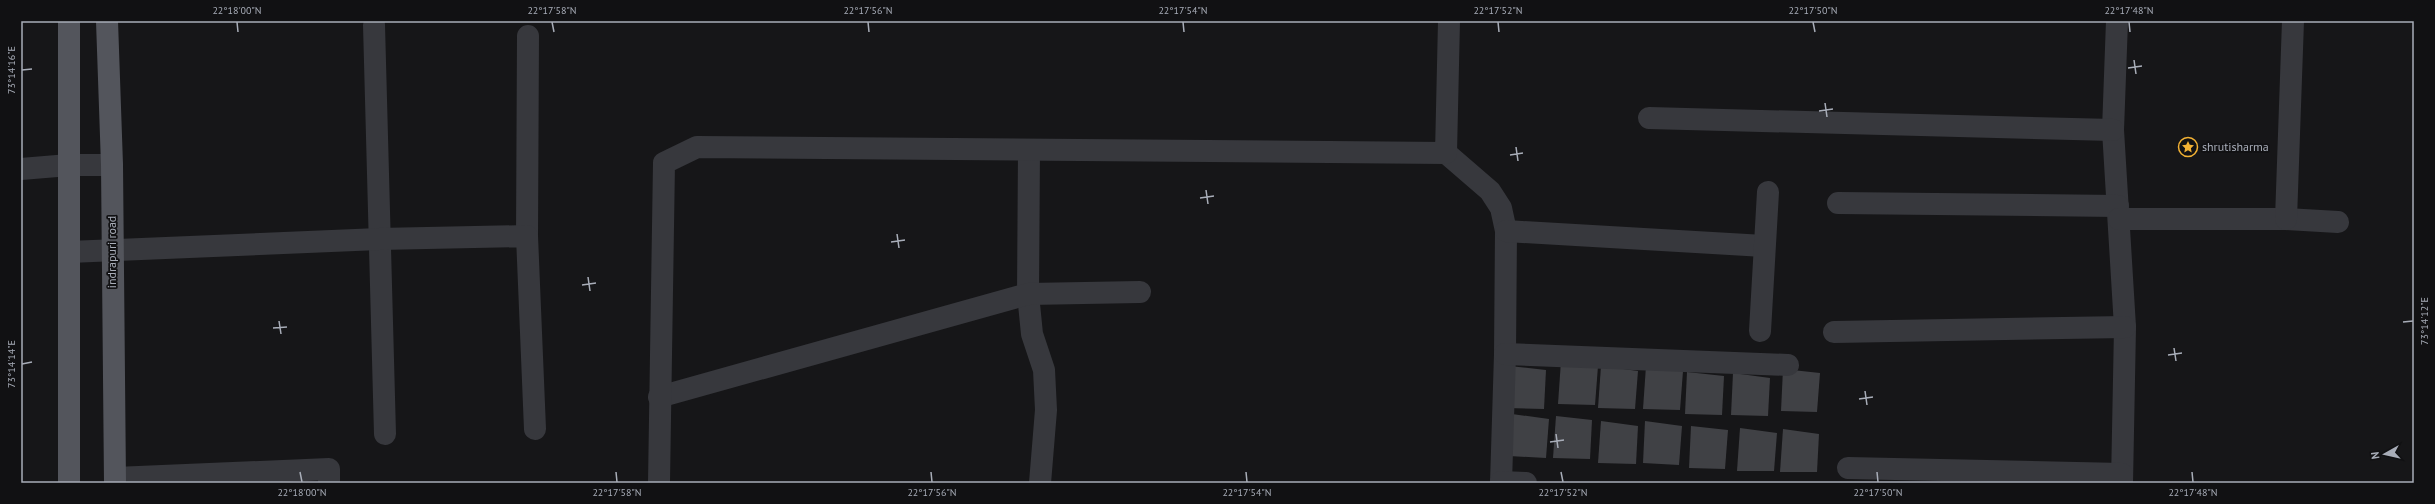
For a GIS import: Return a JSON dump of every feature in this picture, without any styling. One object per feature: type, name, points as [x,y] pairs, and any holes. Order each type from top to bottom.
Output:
[{"type":"main road","points":[[69,21],[69,483]]},
{"type":"main road","name":"indrapuri road","points":[[107,21],[112,165],[111,249],[115,480]]},
{"type":"street","points":[[1446,153],[1449,21]]},
{"type":"street","points":[[1848,468],[2122,479],[2125,327],[2113,130],[2117,21]]},
{"type":"street","points":[[2286,220],[2293,21]]},
{"type":"street","points":[[374,26],[385,434]]},
{"type":"street","points":[[528,36],[527,236],[535,429]]},
{"type":"street","points":[[1649,118],[2113,130]]},
{"type":"street","points":[[659,483],[659,397],[664,163],[697,147],[1446,153],[1490,191],[1501,208],[1506,231],[1505,354],[1501,482],[1526,483]]},
{"type":"street","points":[[1029,150],[1028,294],[1032,334],[1044,378],[1046,410],[1040,483]]},
{"type":"street","points":[[21,168],[69,164],[112,165]]},
{"type":"street","points":[[1760,331],[1768,192]]},
{"type":"street","points":[[1838,203],[2118,212],[2338,222]]},
{"type":"street","points":[[1506,231],[1764,246]]},
{"type":"street","points":[[69,252],[111,249],[379,239],[527,236]]},
{"type":"street","points":[[659,397],[1028,294],[1140,292]]},
{"type":"street","points":[[1834,332],[2125,327]]},
{"type":"street","points":[[1505,354],[1788,365]]},
{"type":"street","points":[[115,480],[329,469],[329,483]]},
{"type":"building","points":[[1561,361],[1598,366],[1595,405],[1558,404]]},
{"type":"building","points":[[1509,366],[1546,370],[1544,409],[1507,408]]},
{"type":"building","points":[[1601,366],[1638,371],[1635,409],[1598,408]]},
{"type":"building","points":[[1646,366],[1683,371],[1680,410],[1643,409]]},
{"type":"building","points":[[1783,369],[1820,373],[1817,412],[1781,411]]},
{"type":"building","points":[[1687,372],[1724,376],[1722,415],[1685,414]]},
{"type":"building","points":[[1733,373],[1770,378],[1768,416],[1731,415]]},
{"type":"building","points":[[1512,414],[1549,419],[1546,458],[1509,456]]},
{"type":"building","points":[[1556,416],[1592,420],[1590,459],[1553,458]]},
{"type":"building","points":[[1601,421],[1638,426],[1636,464],[1598,463]]},
{"type":"building","points":[[1645,421],[1682,426],[1679,465],[1643,463]]},
{"type":"building","points":[[1691,426],[1728,430],[1725,469],[1689,468]]},
{"type":"building","points":[[1740,428],[1777,433],[1774,471],[1737,471]]},
{"type":"building","points":[[1783,429],[1819,434],[1817,472],[1780,472]]},
{"type":"place","name":"shrutisharma","points":[[2188,147]]}]
